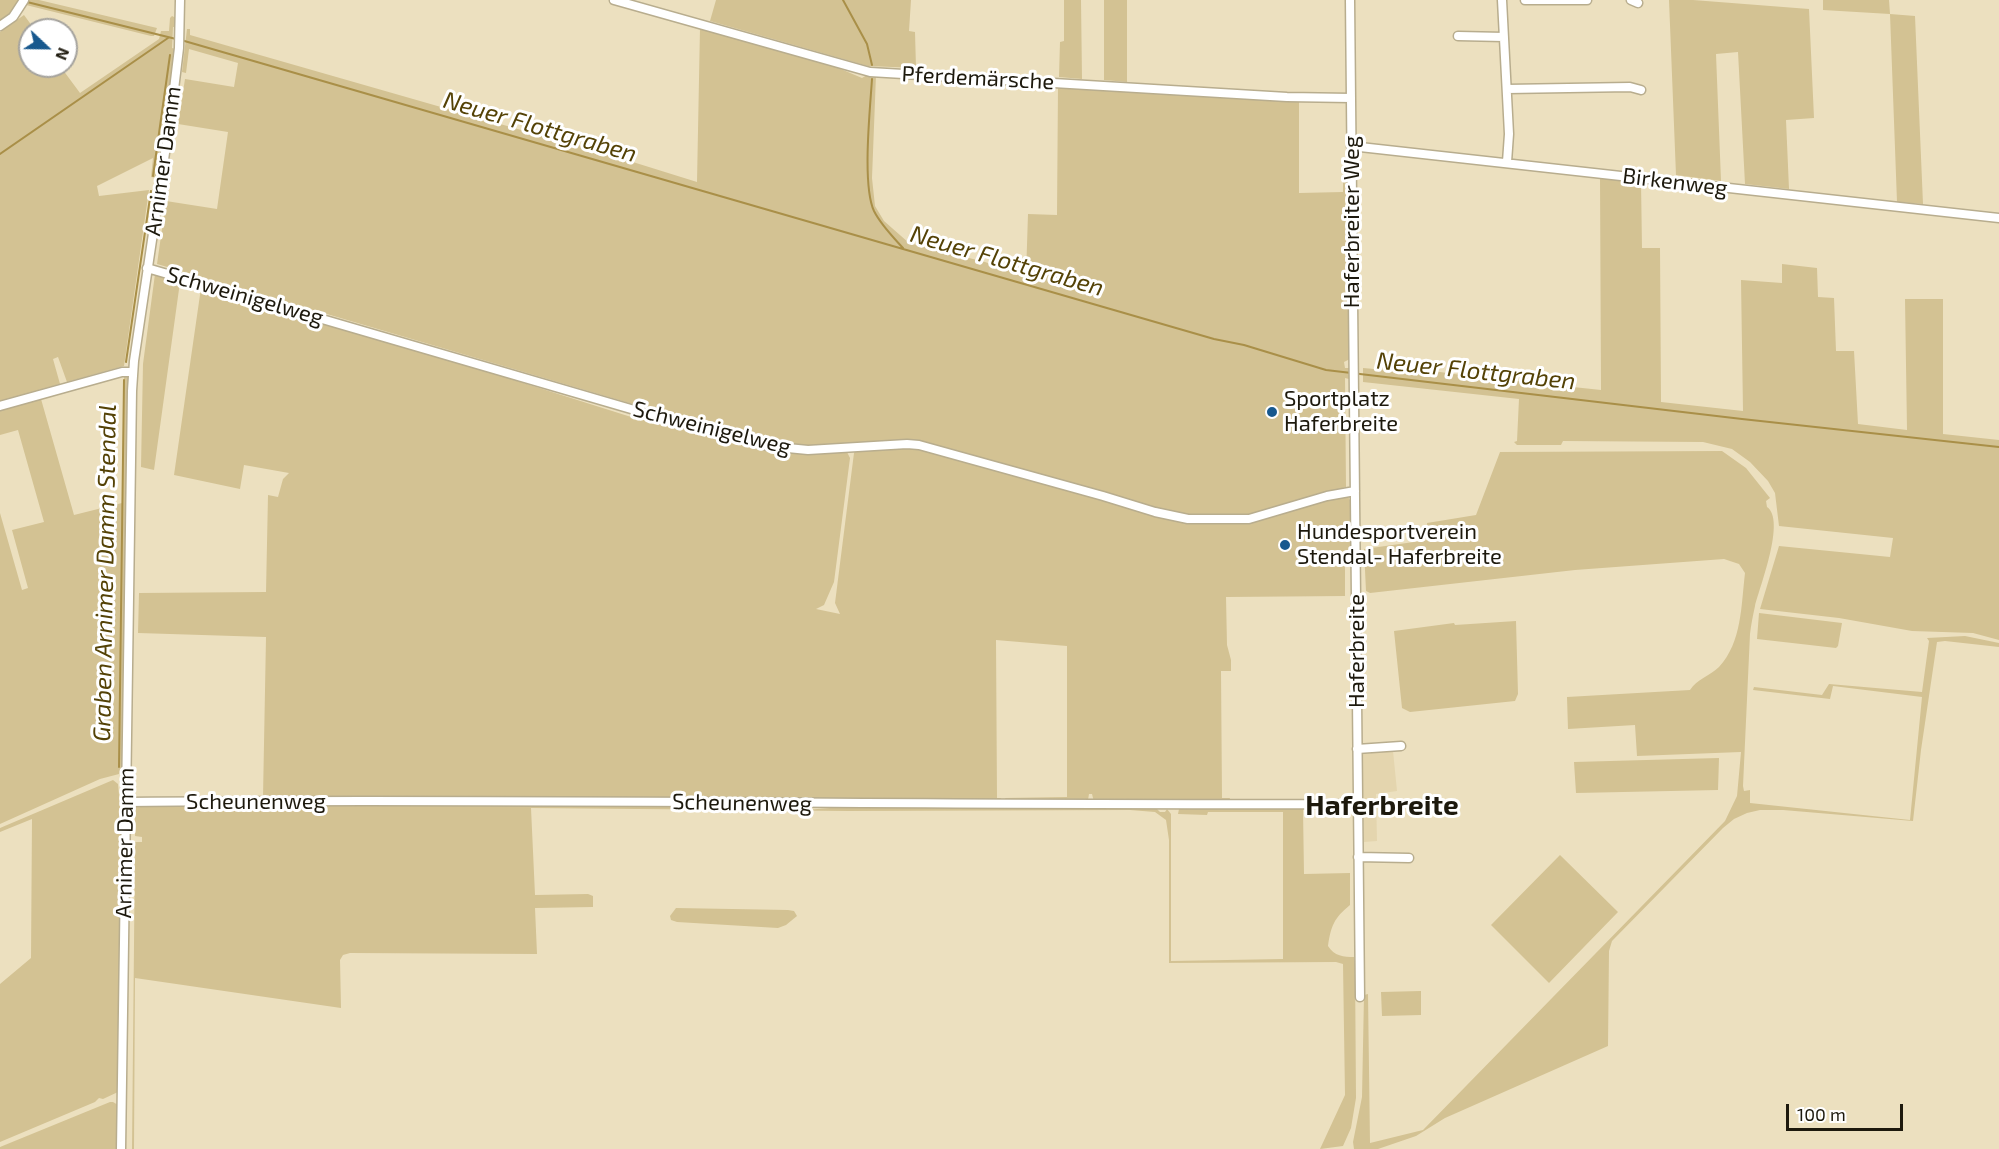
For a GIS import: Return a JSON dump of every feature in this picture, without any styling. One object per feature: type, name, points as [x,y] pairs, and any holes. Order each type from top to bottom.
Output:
[{"type":"street","points":[[0,26],[13,16],[24,0]]},
{"type":"street","name":"Arnimer Damm","points":[[121,1149],[133,372],[172,106],[180,31],[180,0]]},
{"type":"street","name":"Pferdemärsche","points":[[614,0],[870,72],[1287,97],[1351,98]]},
{"type":"street","name":"Haferbreiter Weg","points":[[1350,0],[1355,445]]},
{"type":"street","points":[[1502,0],[1509,134],[1507,162]]},
{"type":"street","points":[[1525,0],[1587,0]]},
{"type":"street","points":[[1458,36],[1504,37]]},
{"type":"street","points":[[1507,89],[1630,87],[1641,90]]},
{"type":"street","name":"Birkenweg","points":[[1351,146],[1999,218]]},
{"type":"street","name":"Schweinigelweg","points":[[147,268],[599,400],[767,446],[808,450],[919,445],[1166,515],[1188,519],[1249,519],[1327,496],[1355,491]]},
{"type":"street","points":[[0,406],[122,372],[133,372]]},
{"type":"street","name":"Haferbreite","points":[[1355,445],[1360,997]]},
{"type":"street","points":[[1357,748],[1401,746]]},
{"type":"street","name":"Scheunenweg","points":[[126,802],[1358,804]]},
{"type":"street","points":[[1358,857],[1408,858]]},
{"type":"shaded area","points":[[0,0],[18,0],[14,11],[0,21]]},
{"type":"shaded area","points":[[28,0],[39,0],[157,28],[154,36],[151,36],[26,5]]},
{"type":"shaded area","points":[[716,0],[911,0],[909,31],[915,32],[916,68],[868,66],[710,21]]},
{"type":"shaded area","points":[[1064,0],[1081,0],[1082,79],[1059,77],[1060,42],[1064,41]]},
{"type":"shaded area","points":[[1104,0],[1127,0],[1127,82],[1104,80]]},
{"type":"shaded area","points":[[1669,0],[1809,9],[1814,118],[1786,120],[1789,189],[1745,184],[1738,52],[1716,54],[1721,181],[1676,175]]},
{"type":"shaded area","points":[[1823,0],[1889,0],[1890,14],[1823,10]]},
{"type":"shaded area","points":[[1890,14],[1915,16],[1923,204],[1897,202]]},
{"type":"shaded area","points":[[172,16],[176,18],[172,48],[175,49],[157,178],[151,177],[153,158],[97,186],[99,196],[149,190],[124,366],[67,382],[58,357],[53,359],[60,384],[0,401],[0,32],[18,19],[18,78],[69,78],[80,93],[159,39],[161,31],[169,31],[170,18]]},
{"type":"shaded area","points":[[700,28],[836,67],[862,78],[867,75],[876,75],[872,178],[875,206],[884,221],[909,243],[985,262],[1026,276],[1028,214],[1057,215],[1058,86],[1299,101],[1299,193],[1343,192],[1343,176],[1348,177],[1350,359],[1344,362],[1345,368],[1350,368],[1349,379],[1345,378],[1346,487],[1242,517],[1183,517],[923,443],[802,447],[782,444],[636,405],[157,264],[166,201],[217,209],[228,132],[178,124],[185,79],[234,87],[238,63],[189,49],[186,73],[182,72],[187,29],[190,29],[190,35],[542,136],[543,134],[697,182]]},
{"type":"shaded area","points":[[1600,177],[1641,182],[1642,248],[1660,248],[1661,402],[1743,411],[1741,280],[1782,283],[1782,264],[1817,268],[1818,297],[1834,298],[1836,351],[1854,351],[1858,424],[1907,430],[1905,299],[1943,299],[1943,434],[1999,440],[1999,640],[1973,633],[1912,631],[1839,618],[1760,609],[1779,546],[1890,557],[1893,538],[1779,526],[1775,493],[1768,481],[1750,462],[1732,449],[1703,442],[1563,441],[1561,445],[1517,445],[1514,442],[1517,441],[1519,399],[1363,382],[1363,368],[1397,371],[1398,366],[1601,390]]},
{"type":"shaded area","points":[[155,274],[180,282],[154,470],[141,467],[143,364]]},
{"type":"shaded area","points":[[201,288],[476,368],[628,416],[778,452],[797,454],[847,452],[850,458],[834,582],[824,605],[816,609],[840,614],[835,603],[854,453],[856,450],[908,446],[1060,487],[1220,523],[1329,498],[1348,497],[1352,503],[1353,555],[1350,560],[1345,561],[1345,596],[1226,597],[1227,645],[1231,671],[1221,671],[1222,798],[1230,798],[1229,801],[1094,802],[1092,794],[1089,794],[1088,800],[1007,802],[1005,798],[1067,797],[1067,646],[996,640],[997,798],[1001,800],[855,802],[854,798],[263,797],[266,637],[138,633],[139,593],[266,592],[268,495],[278,497],[283,479],[289,473],[244,465],[240,489],[174,475]]},
{"type":"shaded area","points":[[124,375],[129,381],[123,770],[119,774],[100,779],[0,824],[0,513],[22,590],[28,588],[12,530],[44,522],[18,430],[0,435],[0,411],[41,399],[74,515],[122,503]]},
{"type":"shaded area","points":[[1722,451],[1746,468],[1770,498],[1766,501],[1774,525],[1770,554],[1755,606],[1750,634],[1743,786],[1744,791],[1750,790],[1750,803],[1910,820],[1922,697],[1833,686],[1830,699],[1753,690],[1754,687],[1822,695],[1829,684],[1922,692],[1929,641],[1927,638],[1965,636],[1999,643],[1999,647],[1937,642],[1913,821],[1783,810],[1760,810],[1734,819],[1612,941],[1609,951],[1608,1046],[1445,1118],[1416,1136],[1378,1149],[1354,1149],[1353,1142],[1362,1097],[1364,995],[1368,994],[1370,1143],[1423,1130],[1725,821],[1737,796],[1741,752],[1637,756],[1635,725],[1568,729],[1567,697],[1690,690],[1719,667],[1727,657],[1739,623],[1745,573],[1739,564],[1724,559],[1575,570],[1370,593],[1366,591],[1364,549],[1428,540],[1427,523],[1476,515],[1500,452]]},
{"type":"shaded area","points":[[1759,613],[1842,623],[1838,646],[1836,648],[1757,639]]},
{"type":"shaded area","points":[[1516,621],[1518,694],[1515,701],[1410,712],[1402,708],[1394,631],[1454,623],[1455,625]]},
{"type":"shaded area","points":[[1393,751],[1397,791],[1376,794],[1377,841],[1364,842],[1362,754]]},
{"type":"shaded area","points":[[1719,758],[1718,790],[1576,793],[1574,762]]},
{"type":"shaded area","points":[[113,780],[118,784],[121,816],[118,1092],[103,1099],[99,1098],[95,1102],[0,1142],[0,984],[31,958],[32,819],[0,832],[0,828]]},
{"type":"shaded area","points":[[135,806],[740,806],[805,810],[842,807],[1016,809],[1018,807],[1149,808],[1160,812],[1165,812],[1167,809],[1171,814],[1171,961],[1283,959],[1283,812],[1208,812],[1207,815],[1178,814],[1179,809],[1303,809],[1304,874],[1350,873],[1350,905],[1334,923],[1328,946],[1336,954],[1354,957],[1355,964],[1356,1098],[1351,1128],[1343,1146],[1320,1149],[1345,1095],[1343,964],[1336,962],[1169,963],[1169,840],[1166,820],[1155,812],[1130,810],[848,811],[531,808],[535,895],[588,894],[593,896],[593,907],[535,908],[537,954],[350,953],[343,955],[340,960],[341,1008],[135,978],[134,1149],[132,1149],[135,842],[142,842],[142,837],[135,836]]},
{"type":"shaded area","points":[[1560,855],[1618,912],[1549,983],[1491,925]]},
{"type":"shaded area","points":[[676,908],[788,910],[794,911],[797,916],[778,928],[677,922],[671,920],[670,916]]},
{"type":"shaded area","points":[[1421,991],[1421,1015],[1382,1016],[1381,992]]},
{"type":"shaded area","points":[[110,1102],[118,1105],[117,1149],[0,1149],[0,1147]]},
{"type":"waterway","points":[[843,0],[867,44],[872,65]]},
{"type":"waterway","name":"Neuer Flottgraben","points":[[27,2],[176,39]]},
{"type":"waterway","points":[[0,154],[168,38]]},
{"type":"waterway","name":"Neuer Flottgraben","points":[[181,40],[1326,370],[1999,447]]},
{"type":"waterway","name":"Graben Arnimer Damm Stendal","points":[[153,176],[170,55]]},
{"type":"waterway","points":[[872,79],[868,147],[870,199],[880,221],[903,248]]},
{"type":"waterway","name":"Graben Arnimer Damm Stendal","points":[[126,362],[151,191]]},
{"type":"waterway","name":"Graben Arnimer Damm Stendal","points":[[119,767],[124,380]]},
{"type":"place","name":"Sportplatz Haferbreite","points":[[1272,412]]},
{"type":"place","name":"Hundesportverein Stendal- Haferbreite","points":[[1285,545]]},
{"type":"district","name":"Haferbreite","points":[[1382,806]]}]
